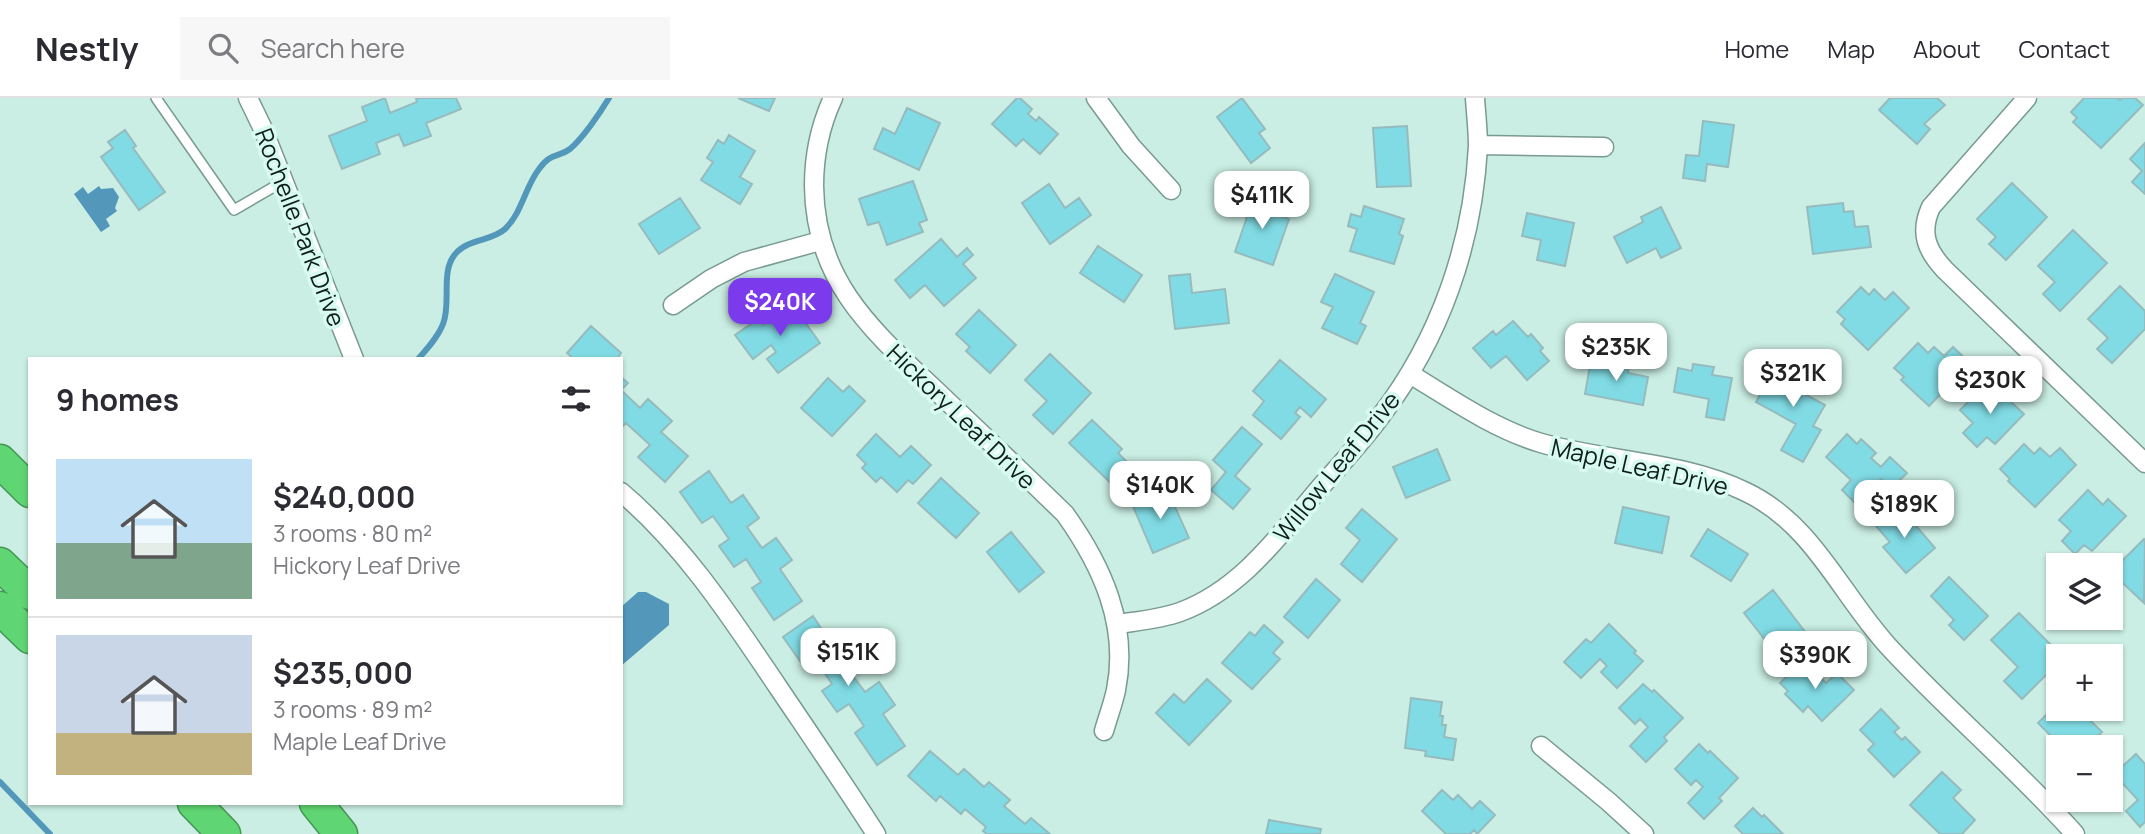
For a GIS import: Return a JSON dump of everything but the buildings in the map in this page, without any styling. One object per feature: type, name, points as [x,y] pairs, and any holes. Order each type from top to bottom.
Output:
[{"type":"highway","points":[[0,461],[28,489]]},
{"type":"highway","points":[[0,564],[28,591]]},
{"type":"highway","points":[[0,608],[28,635]]},
{"type":"highway","points":[[196,805],[224,834]]},
{"type":"highway","points":[[223,805],[246,834]]},
{"type":"highway","points":[[318,805],[341,834]]},
{"type":"street","name":"Hickory Leaf Drive","points":[[833,98],[824,118],[814,162],[814,206],[820,241],[831,269],[852,304],[879,337],[1065,514],[1089,547],[1105,583],[1118,624],[1116,689],[1104,731]]},
{"type":"street","points":[[1096,98],[1131,146],[1171,190]]},
{"type":"street","name":"Willow Leaf Drive","points":[[1118,624],[1180,612],[1225,589],[1236,580],[1256,562],[1380,417],[1410,374],[1442,312],[1459,264],[1472,200],[1478,145],[1475,98]]},
{"type":"street","points":[[2027,98],[1931,207],[1925,220],[1927,247],[1945,270],[2145,463]]},
{"type":"street","name":"Rochelle Park Drive","points":[[251,99],[353,357]]},
{"type":"street","points":[[1478,145],[1604,147]]},
{"type":"street","points":[[673,305],[711,279],[744,262],[820,241]]},
{"type":"street","name":"Maple Leaf Drive","points":[[1410,374],[1509,431],[1538,442],[1703,475],[1726,482],[1773,506],[1807,537],[1857,608],[1892,649],[2075,834]]},
{"type":"street","points":[[623,494],[639,507],[682,554],[753,650],[876,834]]},
{"type":"street","points":[[1541,747],[1644,834]]},
{"type":"lane","points":[[156,98],[234,210],[284,181]]},
{"type":"water","points":[[99,186],[101,189],[113,188],[119,197],[115,208],[117,211],[106,219],[110,226],[101,232],[74,194],[83,187],[88,194]]},
{"type":"water","points":[[638,592],[646,592],[669,604],[669,625],[623,664],[623,605]]},
{"type":"waterway","points":[[420,357],[443,324],[448,268],[457,252],[474,242],[500,233],[511,223],[539,169],[547,160],[566,152],[575,144],[609,98]]},
{"type":"waterway","points":[[0,782],[50,834]]}]
